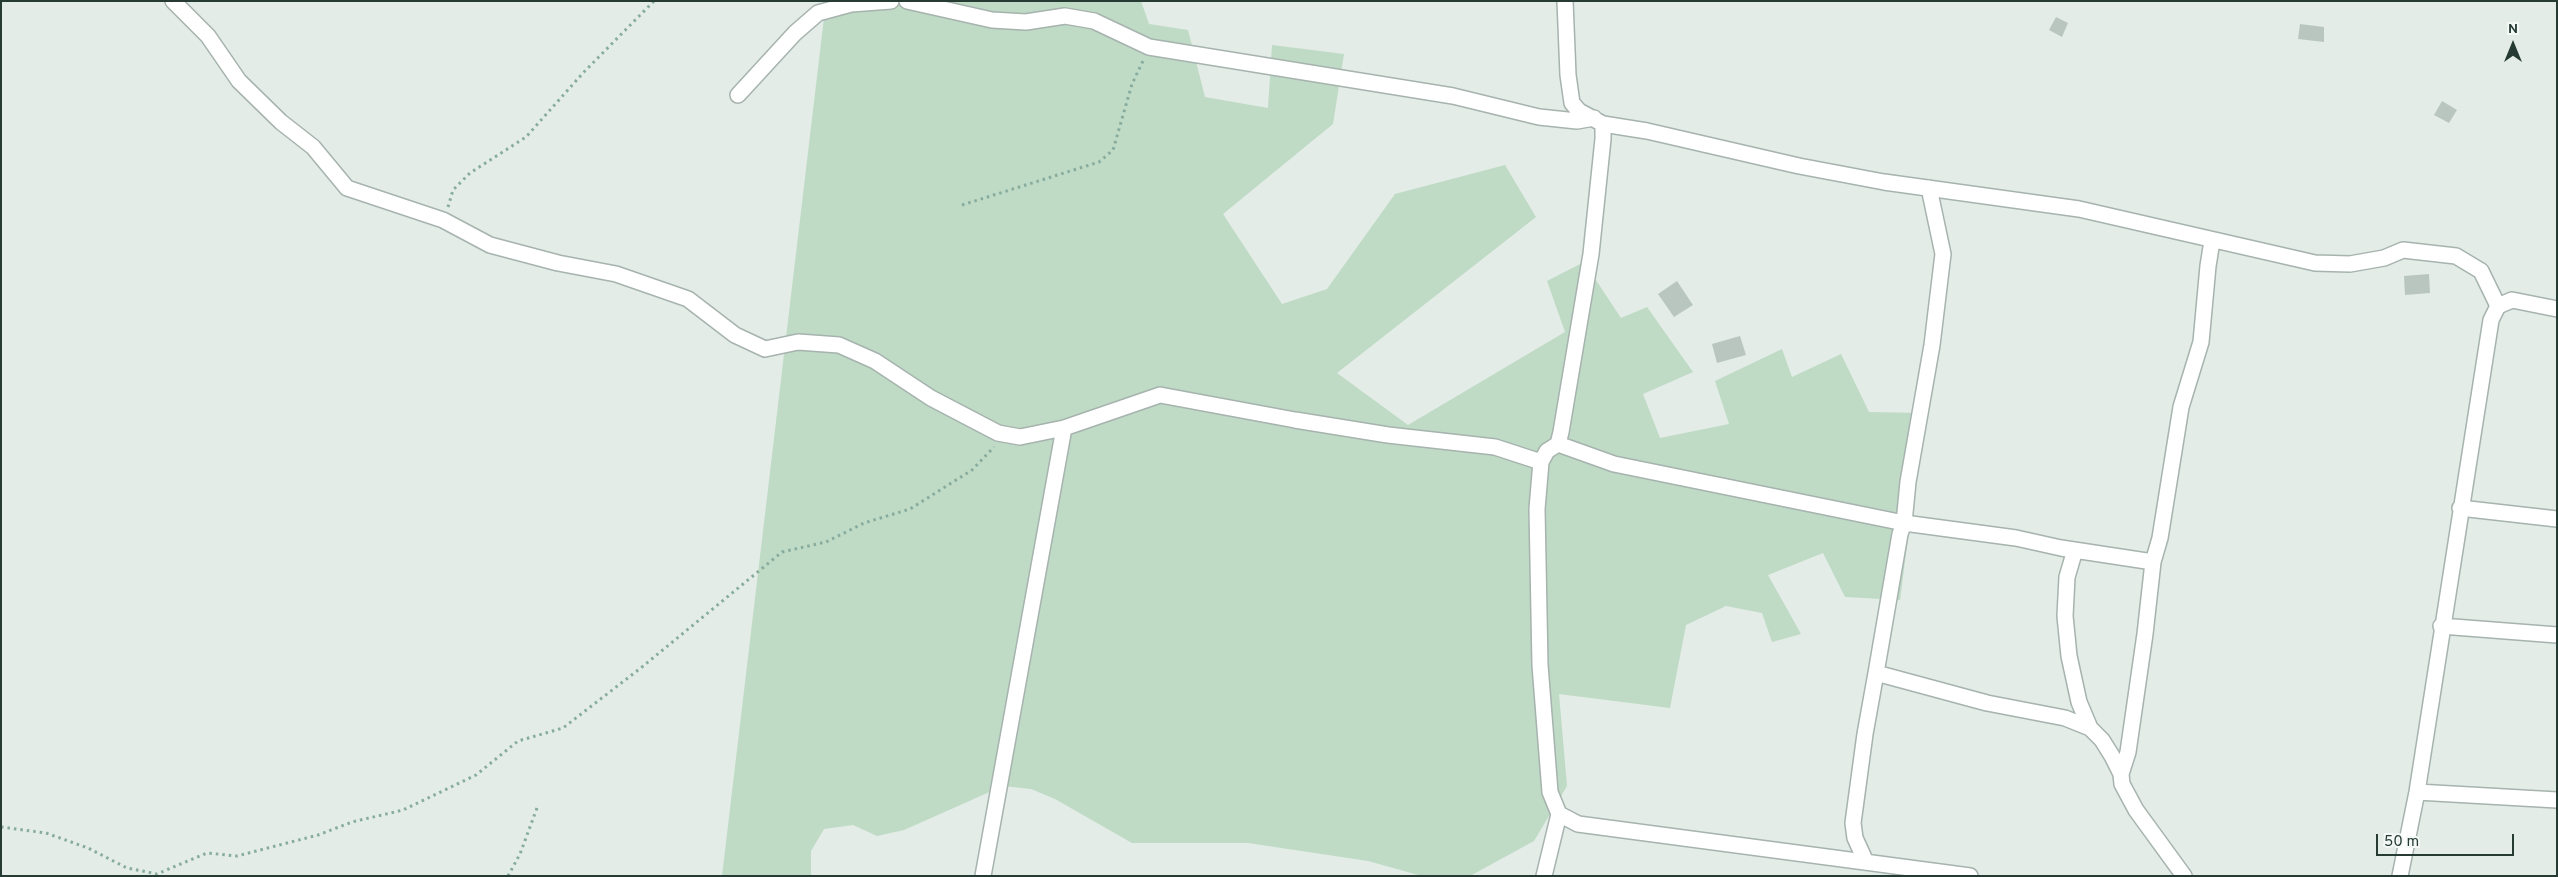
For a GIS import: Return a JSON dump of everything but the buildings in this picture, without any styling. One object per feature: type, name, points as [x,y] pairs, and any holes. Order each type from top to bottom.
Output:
[{"type":"street","points":[[173,1],[208,36],[239,81],[281,122],[313,147],[347,188],[443,220],[490,244],[558,264],[616,274],[688,300],[735,334],[765,349],[798,342],[839,345],[875,361],[931,398],[998,433],[1020,437],[1064,428],[1160,395],[1304,422],[1495,447],[1541,462]]},
{"type":"street","points":[[738,95],[795,33],[818,13],[851,4],[891,1]]},
{"type":"street","points":[[907,1],[992,20],[1026,22],[1065,16],[1094,21],[1149,46],[1305,73],[1433,92],[1539,117],[1598,121],[1799,166],[1929,188],[2079,210],[2315,263],[2350,264],[2384,258],[2403,250],[2456,256],[2481,271],[2498,306]]},
{"type":"street","points":[[1565,1],[1568,76],[1572,103],[1579,111],[1598,121]]},
{"type":"street","points":[[1544,876],[1559,814],[1550,792],[1540,665],[1537,509],[1541,462],[1546,451],[1558,444],[1591,254],[1598,121]]},
{"type":"street","points":[[1866,862],[1855,838],[1853,823],[1865,734],[1900,534],[1904,523],[1908,482],[1932,345],[1944,254],[1929,188]]},
{"type":"street","points":[[2120,774],[2128,752],[2153,562],[2160,538],[2181,407],[2201,342],[2212,241]]},
{"type":"street","points":[[2400,876],[2417,792],[2441,626],[2491,320],[2498,306],[2512,300],[2557,309]]},
{"type":"street","points":[[983,876],[1064,428]]},
{"type":"street","points":[[1558,444],[1614,464],[1904,523],[2016,538],[2075,550],[2153,562]]},
{"type":"street","points":[[2460,508],[2557,519]]},
{"type":"street","points":[[2075,550],[2067,577],[2065,616],[2069,656],[2079,702],[2090,728],[2102,740],[2120,774],[2122,784],[2136,810],[2184,876]]},
{"type":"street","points":[[2441,626],[2557,636]]},
{"type":"street","points":[[1876,673],[1987,703],[2065,718],[2090,728]]},
{"type":"street","points":[[2417,792],[2557,800]]},
{"type":"street","points":[[1559,814],[1578,824],[1970,876]]},
{"type":"path","points":[[443,220],[453,190],[470,173],[526,137],[583,73],[654,1]]},
{"type":"path","points":[[962,205],[1099,162],[1114,150],[1132,84],[1149,46]]},
{"type":"path","points":[[1,827],[46,833],[88,848],[127,868],[157,874],[207,853],[237,856],[318,835],[352,822],[403,810],[476,776],[518,741],[562,728],[642,668],[782,552],[826,542],[864,523],[910,509],[972,470],[1007,435]]},
{"type":"path","points":[[508,876],[520,854],[537,808]]},
{"type":"green space","points":[[826,1],[1141,1],[1149,24],[1188,30],[1205,97],[1268,108],[1272,45],[1344,54],[1333,124],[1223,214],[1282,304],[1327,289],[1395,194],[1505,165],[1536,217],[1337,373],[1408,425],[1565,332],[1547,281],[1584,262],[1621,318],[1647,307],[1693,372],[1643,394],[1660,438],[1729,424],[1715,381],[1782,349],[1792,377],[1841,354],[1869,412],[1924,413],[1900,600],[1845,597],[1823,553],[1768,575],[1801,634],[1772,642],[1762,613],[1726,606],[1686,625],[1670,708],[1559,694],[1567,786],[1534,841],[1470,876],[1422,876],[1368,861],[1248,843],[1132,843],[1055,799],[1031,789],[1003,786],[904,830],[877,836],[853,825],[824,829],[811,851],[811,876],[722,876]]}]
